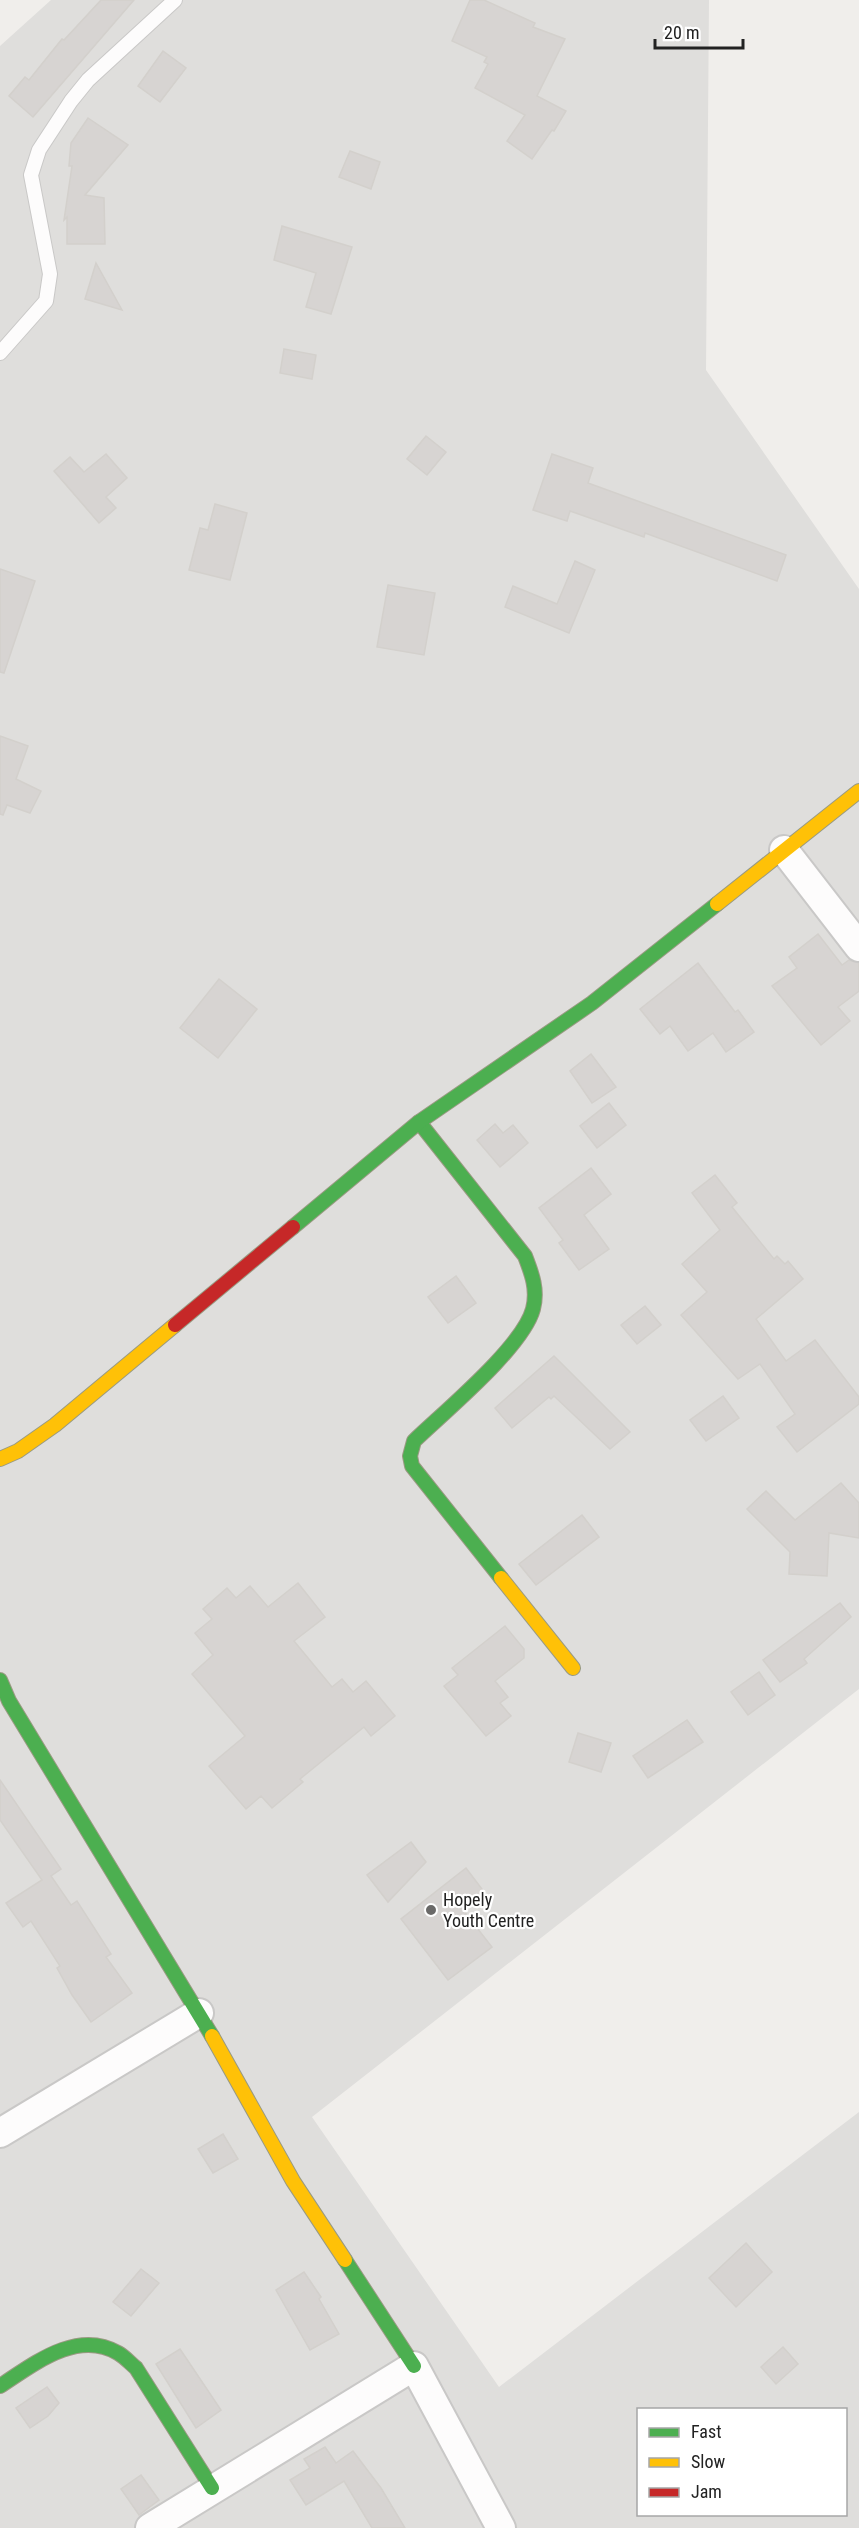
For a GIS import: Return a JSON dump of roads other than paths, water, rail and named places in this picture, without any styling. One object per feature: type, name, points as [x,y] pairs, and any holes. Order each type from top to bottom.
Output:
[{"type":"street","points":[[0,1459],[18,1451],[55,1425],[420,1122],[592,1003],[859,791]]},
{"type":"street","points":[[784,850],[859,947]]},
{"type":"street","points":[[420,1122],[525,1256],[533,1270],[537,1287],[535,1303],[527,1328],[512,1347],[414,1441],[410,1456],[412,1466],[573,1668]]},
{"type":"street","points":[[3,1696],[199,2013],[293,2181],[414,2366],[501,2528]]},
{"type":"street","points":[[0,2133],[199,2013]]},
{"type":"street","points":[[0,2386],[54,2352],[72,2346],[92,2344],[124,2355],[136,2368],[212,2488]]},
{"type":"street","points":[[150,2528],[414,2366]]},
{"type":"lane","points":[[0,353],[46,301],[50,274],[33,195],[31,175],[39,150],[71,101],[88,80],[175,0]]},
{"type":"place","name":"Hopely Youth Centre","points":[[431,1910]]}]
